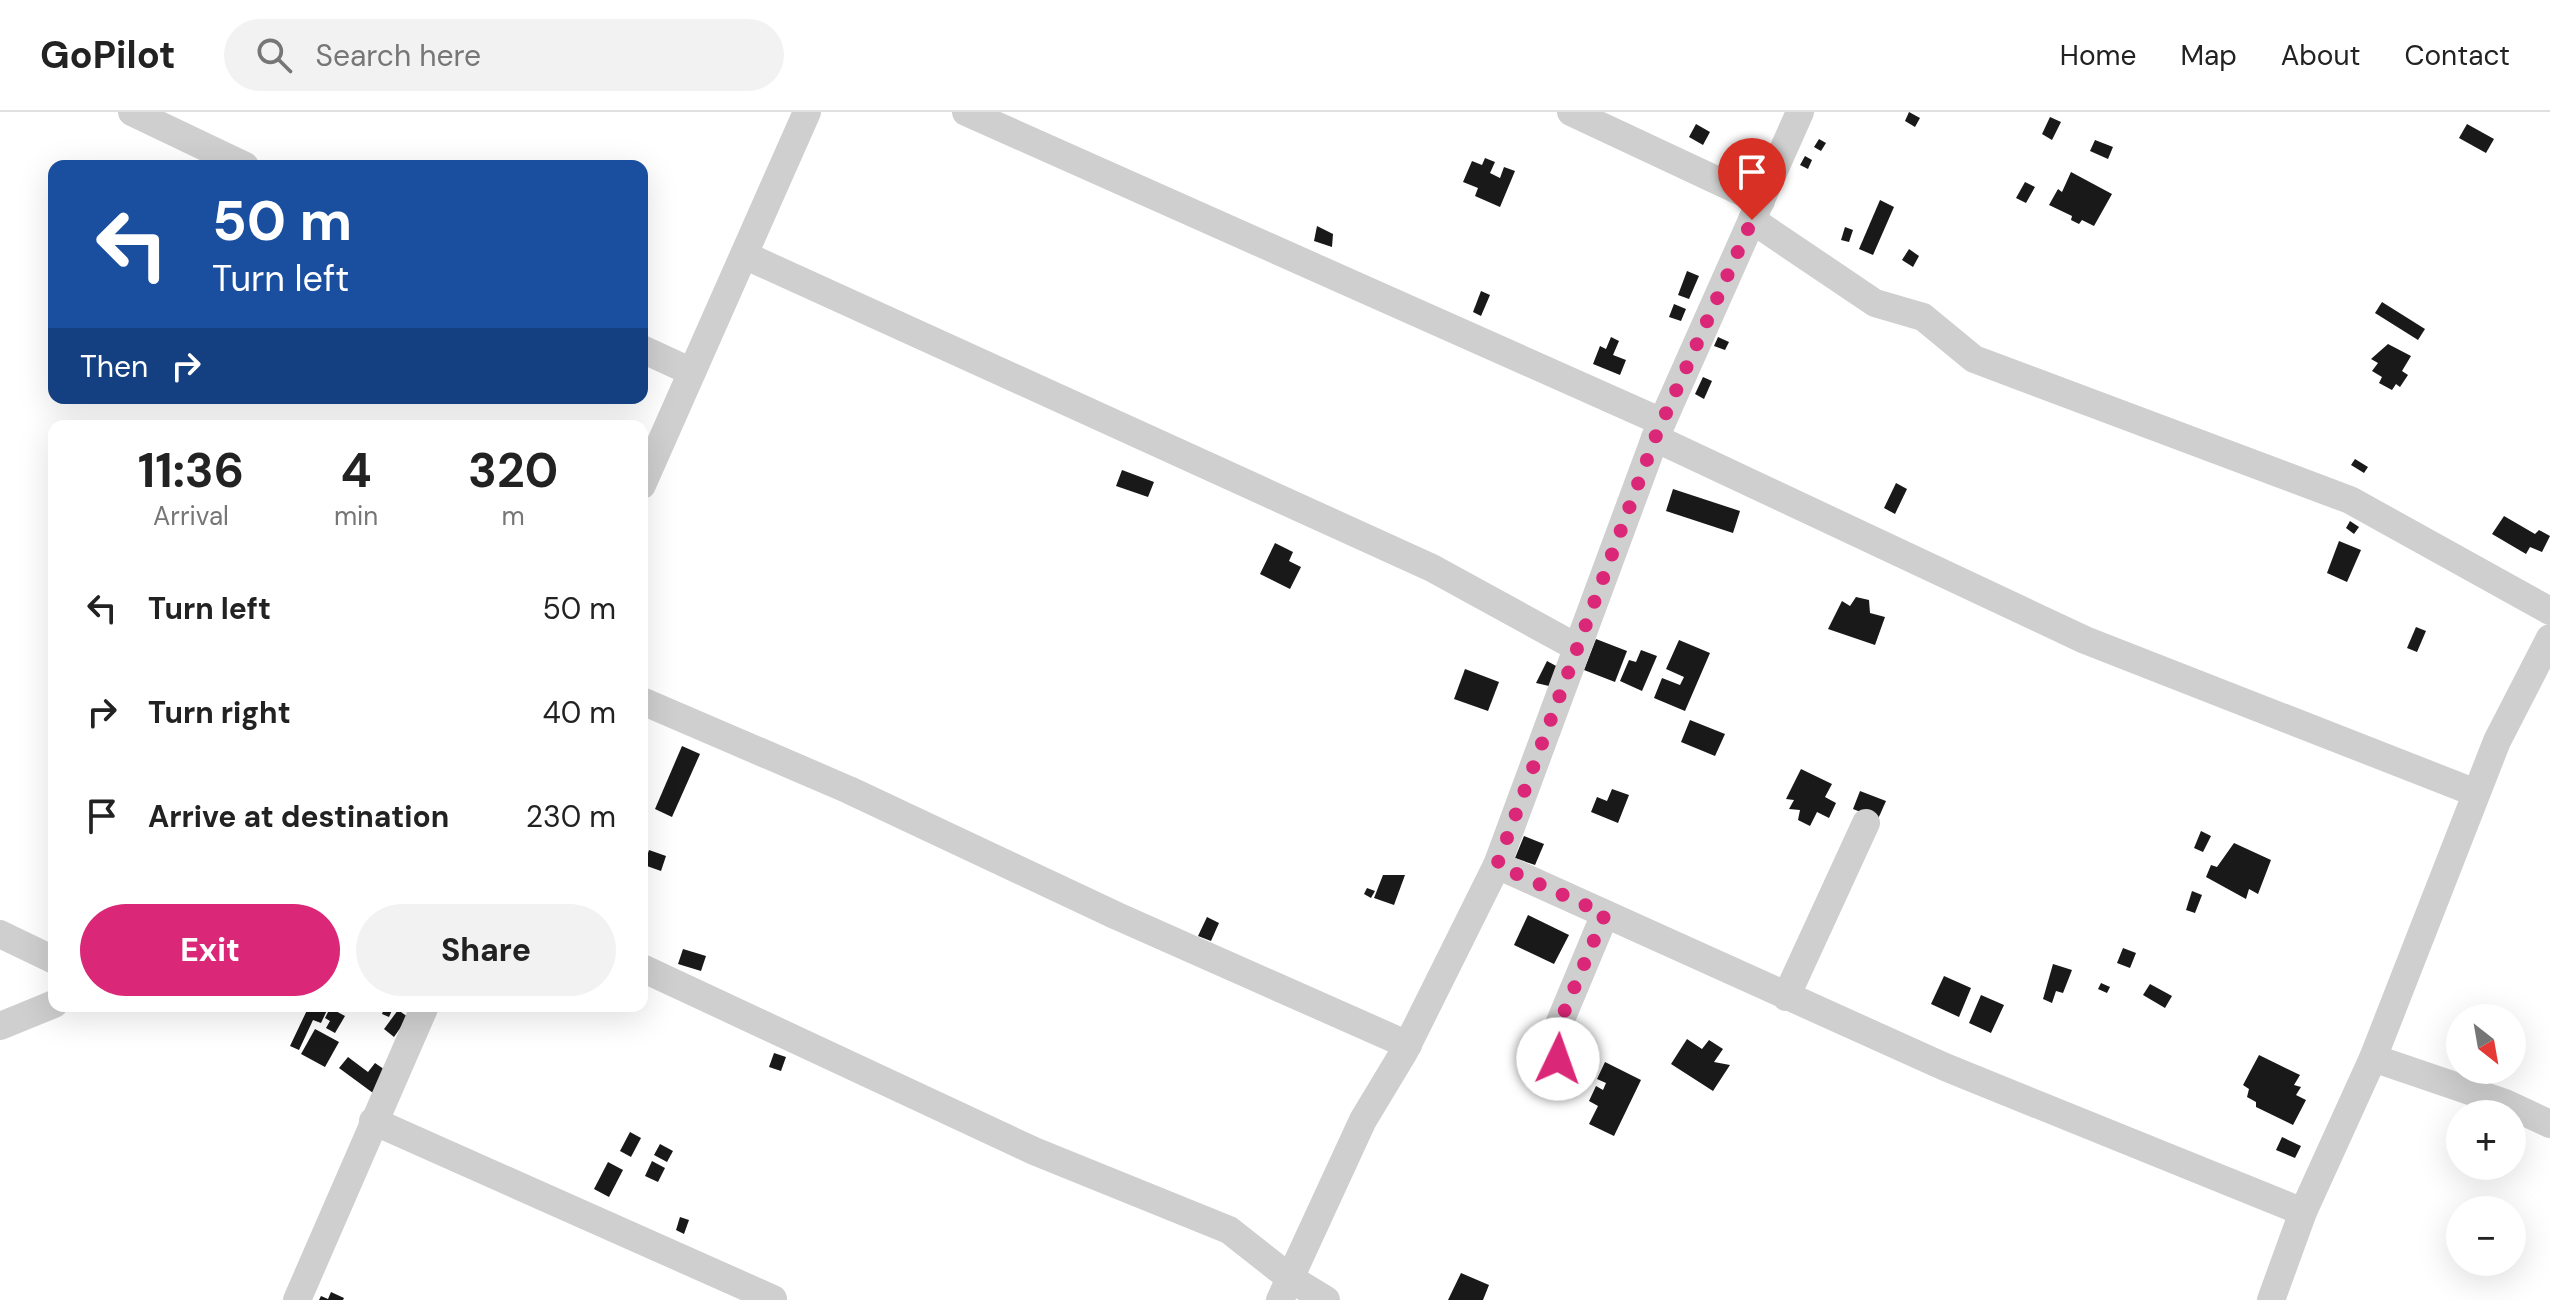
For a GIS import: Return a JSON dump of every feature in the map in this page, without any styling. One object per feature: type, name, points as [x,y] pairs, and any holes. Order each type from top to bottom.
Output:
[{"type":"street","points":[[132,112],[232,160]]},
{"type":"street","points":[[648,471],[807,112]]},
{"type":"street","points":[[966,112],[1658,430],[2085,640],[2476,793]]},
{"type":"street","points":[[1571,112],[1756,211],[1875,303],[1923,317],[1974,359],[2350,500],[2550,611]]},
{"type":"street","points":[[1285,1289],[1363,1120],[1408,1045],[1497,865],[1658,430],[1800,112]]},
{"type":"street","points":[[744,255],[1432,568],[1576,647]]},
{"type":"street","points":[[648,352],[692,372]]},
{"type":"street","points":[[2271,1300],[2303,1212],[2373,1058],[2497,741],[2548,647]]},
{"type":"street","points":[[648,704],[849,790],[1117,916],[1408,1045]]},
{"type":"street","points":[[1786,997],[1866,823]]},
{"type":"street","points":[[1497,865],[1945,1067],[2303,1212]]},
{"type":"street","points":[[1572,1075],[1558,1059],[1555,1045],[1557,1029],[1605,914]]},
{"type":"street","points":[[0,934],[48,957]]},
{"type":"street","points":[[648,971],[1034,1151],[1229,1230],[1285,1289],[1326,1300]]},
{"type":"street","points":[[0,1026],[48,1006]]},
{"type":"street","points":[[297,1300],[422,1012]]},
{"type":"street","points":[[2373,1058],[2505,1103],[2550,1124]]},
{"type":"street","points":[[373,1121],[773,1299]]},
{"type":"building","points":[[1909,112],[1920,118],[1915,127],[1905,121]]},
{"type":"building","points":[[2050,117],[2061,122],[2052,140],[2042,134]]},
{"type":"building","points":[[1696,124],[1710,132],[1703,145],[1689,137]]},
{"type":"building","points":[[2467,124],[2494,139],[2486,153],[2459,138]]},
{"type":"building","points":[[1819,139],[1826,143],[1821,151],[1814,147]]},
{"type":"building","points":[[2095,140],[2113,147],[2108,159],[2090,151]]},
{"type":"building","points":[[1805,156],[1812,160],[1808,169],[1800,165]]},
{"type":"building","points":[[1485,158],[1495,162],[1490,173],[1500,178],[1504,167],[1515,171],[1500,207],[1475,196],[1478,188],[1463,182],[1472,161],[1482,165]]},
{"type":"building","points":[[2071,172],[2112,194],[2094,226],[2082,220],[2079,224],[2071,220],[2072,216],[2049,205],[2058,189],[2062,192]]},
{"type":"building","points":[[2025,182],[2035,187],[2026,203],[2016,198]]},
{"type":"building","points":[[1880,200],[1894,207],[1873,255],[1859,249]]},
{"type":"building","points":[[1317,226],[1333,234],[1332,247],[1314,241]]},
{"type":"building","points":[[1845,227],[1853,230],[1849,242],[1841,240]]},
{"type":"building","points":[[1909,249],[1919,256],[1913,267],[1902,260]]},
{"type":"building","points":[[1687,271],[1699,276],[1689,299],[1678,295]]},
{"type":"building","points":[[1481,291],[1490,295],[1481,316],[1473,312]]},
{"type":"building","points":[[2382,302],[2425,329],[2418,340],[2375,313]]},
{"type":"building","points":[[1674,304],[1686,309],[1681,321],[1669,317]]},
{"type":"building","points":[[1611,337],[1619,341],[1613,355],[1626,360],[1620,375],[1593,364],[1600,346],[1606,349]]},
{"type":"building","points":[[1718,337],[1729,342],[1725,350],[1714,346]]},
{"type":"building","points":[[2388,344],[2411,356],[2402,371],[2408,375],[2400,387],[2396,384],[2392,390],[2379,383],[2382,377],[2372,371],[2378,363],[2371,359]]},
{"type":"building","points":[[1703,377],[1712,381],[1704,399],[1695,394]]},
{"type":"building","points":[[2355,459],[2368,467],[2364,473],[2351,465]]},
{"type":"building","points":[[1122,470],[1154,482],[1148,497],[1116,486]]},
{"type":"building","points":[[1896,483],[1907,489],[1895,514],[1884,508]]},
{"type":"building","points":[[1673,489],[1740,511],[1733,533],[1666,511]]},
{"type":"building","points":[[2504,516],[2535,534],[2539,530],[2550,536],[2542,552],[2530,547],[2526,554],[2492,534]]},
{"type":"building","points":[[2350,521],[2359,527],[2354,534],[2346,528]]},
{"type":"building","points":[[2339,541],[2361,550],[2347,582],[2327,573]]},
{"type":"building","points":[[1275,543],[1293,552],[1289,561],[1301,567],[1290,589],[1260,574]]},
{"type":"building","points":[[1856,597],[1869,600],[1870,613],[1885,617],[1875,645],[1828,629],[1842,601],[1850,606]]},
{"type":"building","points":[[2416,627],[2426,631],[2417,652],[2407,648]]},
{"type":"building","points":[[1596,639],[1627,651],[1615,682],[1584,670]]},
{"type":"building","points":[[1679,640],[1710,653],[1685,711],[1654,698],[1662,678],[1680,685],[1684,677],[1666,669]]},
{"type":"building","points":[[1641,650],[1657,656],[1642,691],[1620,681],[1629,660],[1636,662]]},
{"type":"building","points":[[1547,661],[1558,667],[1549,686],[1536,683]]},
{"type":"building","points":[[1465,669],[1499,682],[1488,711],[1454,699]]},
{"type":"building","points":[[1690,720],[1725,734],[1715,756],[1681,742]]},
{"type":"building","points":[[682,746],[700,754],[672,817],[655,809]]},
{"type":"building","points":[[1801,769],[1832,784],[1825,797],[1836,803],[1829,818],[1817,812],[1810,826],[1798,820],[1800,810],[1789,809],[1794,800],[1786,799]]},
{"type":"building","points":[[1612,789],[1629,795],[1618,823],[1591,812],[1597,797],[1607,801]]},
{"type":"building","points":[[1860,791],[1886,801],[1878,819],[1853,809]]},
{"type":"building","points":[[2201,831],[2211,836],[2203,852],[2194,848]]},
{"type":"building","points":[[1524,836],[1544,844],[1535,865],[1515,858]]},
{"type":"building","points":[[2234,843],[2271,860],[2258,894],[2249,889],[2246,899],[2206,877],[2211,865],[2217,867]]},
{"type":"building","points":[[649,850],[666,856],[661,871],[648,866]]},
{"type":"building","points":[[1383,875],[1405,875],[1394,905],[1374,898]]},
{"type":"building","points":[[1367,888],[1375,891],[1371,898],[1364,894]]},
{"type":"building","points":[[2192,891],[2202,895],[2195,913],[2186,910]]},
{"type":"building","points":[[1528,915],[1569,935],[1554,964],[1514,945]]},
{"type":"building","points":[[1207,917],[1219,923],[1211,941],[1198,936]]},
{"type":"building","points":[[2123,948],[2136,953],[2130,968],[2117,963]]},
{"type":"building","points":[[683,949],[706,956],[701,971],[678,964]]},
{"type":"building","points":[[2053,964],[2072,970],[2063,993],[2056,991],[2052,1003],[2043,999]]},
{"type":"building","points":[[1944,976],[1971,988],[1959,1017],[1931,1004]]},
{"type":"building","points":[[2101,983],[2110,987],[2107,993],[2098,989]]},
{"type":"building","points":[[2150,984],[2172,996],[2165,1008],[2143,995]]},
{"type":"building","points":[[1981,995],[2004,1005],[1991,1033],[1969,1023]]},
{"type":"building","points":[[306,1012],[326,1012],[321,1023],[313,1020],[299,1050],[290,1046]]},
{"type":"building","points":[[328,1012],[345,1016],[335,1033],[326,1028],[330,1021],[325,1018]]},
{"type":"building","points":[[397,1012],[408,1017],[394,1037],[384,1029]]},
{"type":"building","points":[[315,1029],[339,1042],[325,1067],[301,1054]]},
{"type":"building","points":[[1687,1039],[1702,1049],[1709,1040],[1723,1049],[1714,1062],[1730,1065],[1713,1091],[1671,1064]]},
{"type":"building","points":[[1571,1040],[1587,1049],[1582,1059],[1566,1050]]},
{"type":"building","points":[[774,1053],[786,1057],[781,1071],[769,1067]]},
{"type":"building","points":[[2259,1055],[2300,1075],[2294,1085],[2301,1087],[2296,1095],[2306,1100],[2293,1125],[2256,1107],[2256,1102],[2247,1097],[2249,1089],[2243,1085]]},
{"type":"building","points":[[348,1057],[368,1072],[375,1063],[388,1072],[373,1093],[339,1068]]},
{"type":"building","points":[[1605,1062],[1641,1080],[1614,1136],[1589,1124],[1598,1106],[1589,1101],[1596,1086],[1603,1090],[1606,1083],[1597,1079]]},
{"type":"building","points":[[630,1132],[641,1138],[631,1157],[620,1151]]},
{"type":"building","points":[[2282,1137],[2301,1146],[2295,1158],[2276,1150]]},
{"type":"building","points":[[660,1144],[673,1151],[667,1162],[654,1155]]},
{"type":"building","points":[[652,1161],[665,1168],[658,1182],[645,1176]]},
{"type":"building","points":[[608,1162],[623,1170],[609,1197],[594,1189]]},
{"type":"building","points":[[680,1217],[689,1220],[684,1234],[676,1230]]},
{"type":"building","points":[[1461,1273],[1489,1285],[1483,1300],[1448,1300]]},
{"type":"building","points":[[331,1292],[343,1300],[319,1300],[321,1296],[328,1299]]},
{"type":"route","points":[[1558,1059],[1555,1045],[1557,1029],[1605,914],[1497,865],[1655,438],[1752,220]]}]
